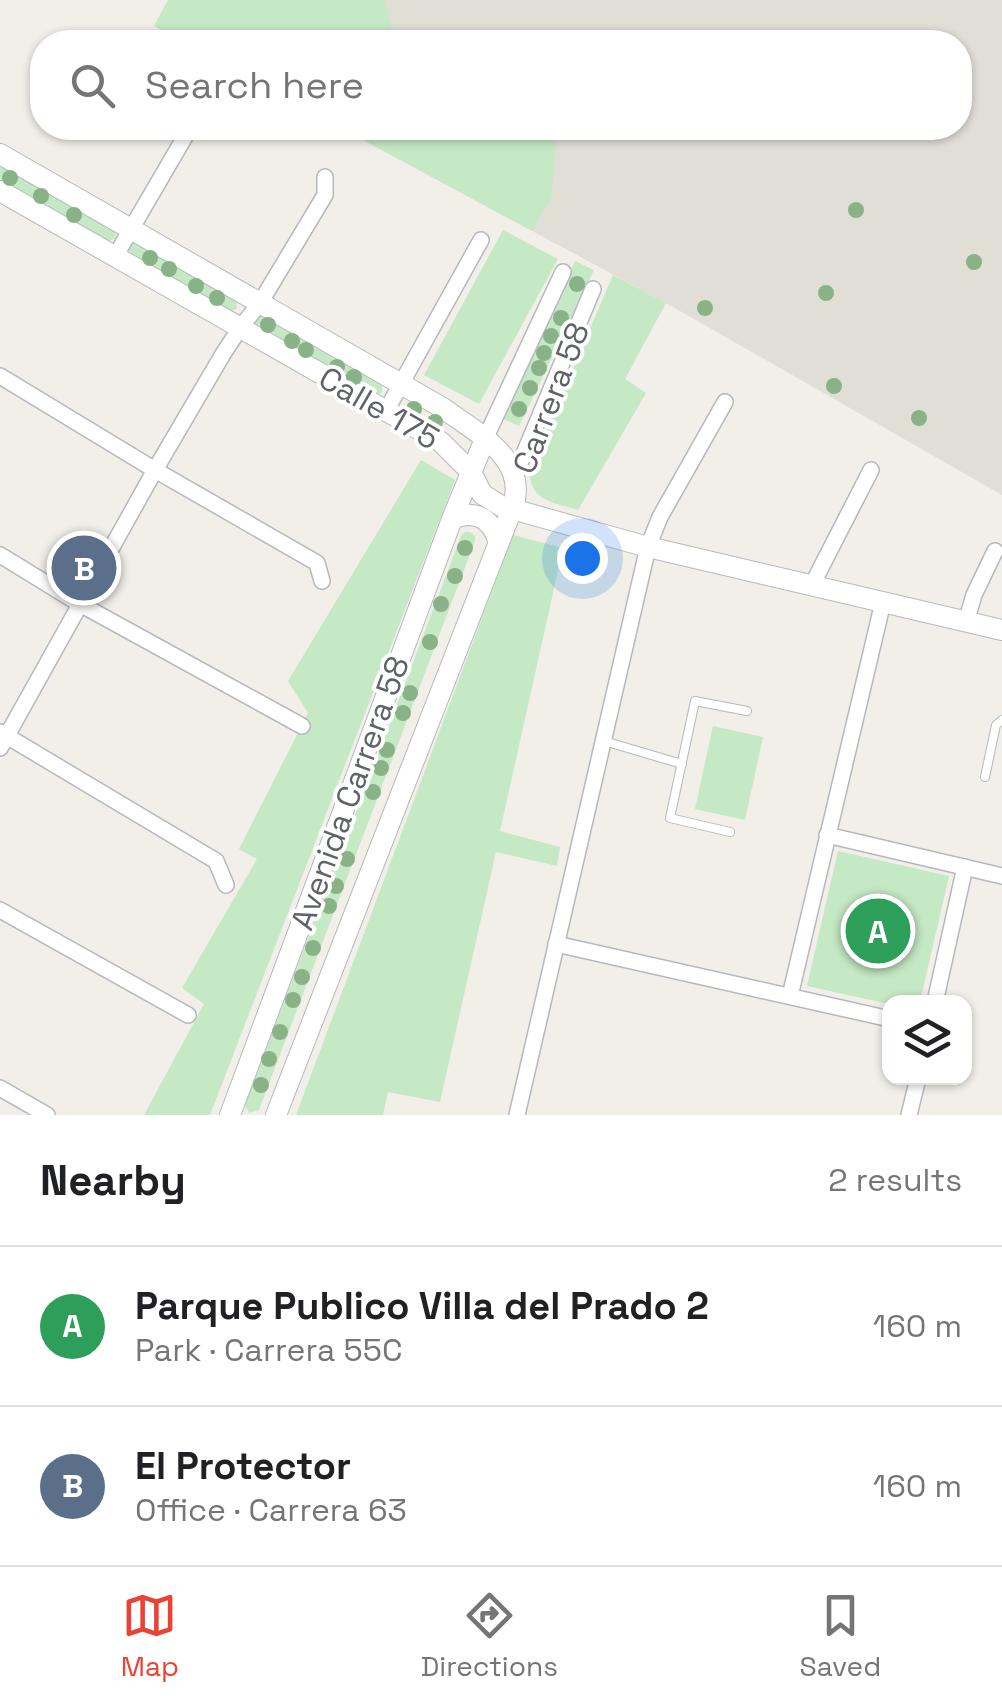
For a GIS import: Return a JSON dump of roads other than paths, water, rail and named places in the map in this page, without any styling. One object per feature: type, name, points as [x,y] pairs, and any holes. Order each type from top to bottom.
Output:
[{"type":"street","points":[[116,255],[183,140]]},
{"type":"street","name":"Calle 175","points":[[0,154],[442,408],[500,452],[515,475]]},
{"type":"street","points":[[226,884],[216,860],[2,739],[155,470],[325,196],[324,177]]},
{"type":"street","name":"Calle 175","points":[[0,191],[441,442],[470,472],[482,494],[501,506],[648,547],[1002,630]]},
{"type":"street","points":[[386,411],[481,240]]},
{"type":"street","name":"Carrera 58","points":[[470,472],[563,272]]},
{"type":"street","name":"Carrera 58","points":[[512,509],[515,475],[594,289]]},
{"type":"street","points":[[0,376],[316,562],[322,581]]},
{"type":"street","points":[[517,1115],[648,547],[660,517],[725,402]]},
{"type":"street","points":[[812,585],[870,470]]},
{"type":"street","name":"Avenida Carrera 58","points":[[230,1115],[470,472]]},
{"type":"street","name":"Avenida Carrera 58","points":[[276,1115],[512,509]]},
{"type":"street","points":[[452,519],[462,515],[481,517],[490,522],[498,540]]},
{"type":"street","points":[[966,622],[995,552]]},
{"type":"street","points":[[0,555],[80,604],[302,726]]},
{"type":"street","points":[[790,996],[883,602]]},
{"type":"street","points":[[827,834],[1002,876]]},
{"type":"street","points":[[937,995],[965,868]]},
{"type":"street","points":[[0,910],[188,1015]]},
{"type":"street","points":[[556,944],[882,1017]]},
{"type":"street","points":[[909,1115],[916,1085]]},
{"type":"street","points":[[0,1088],[48,1115]]},
{"type":"lane","points":[[730,832],[670,818],[695,701],[747,711]]},
{"type":"lane","points":[[986,777],[996,725],[1002,720]]},
{"type":"lane","points":[[603,741],[682,764]]},
{"type":"place","name":"El Protector","points":[[84,568]]},
{"type":"place","name":"Parque Publico Villa del Prado 2","points":[[878,931]]}]
